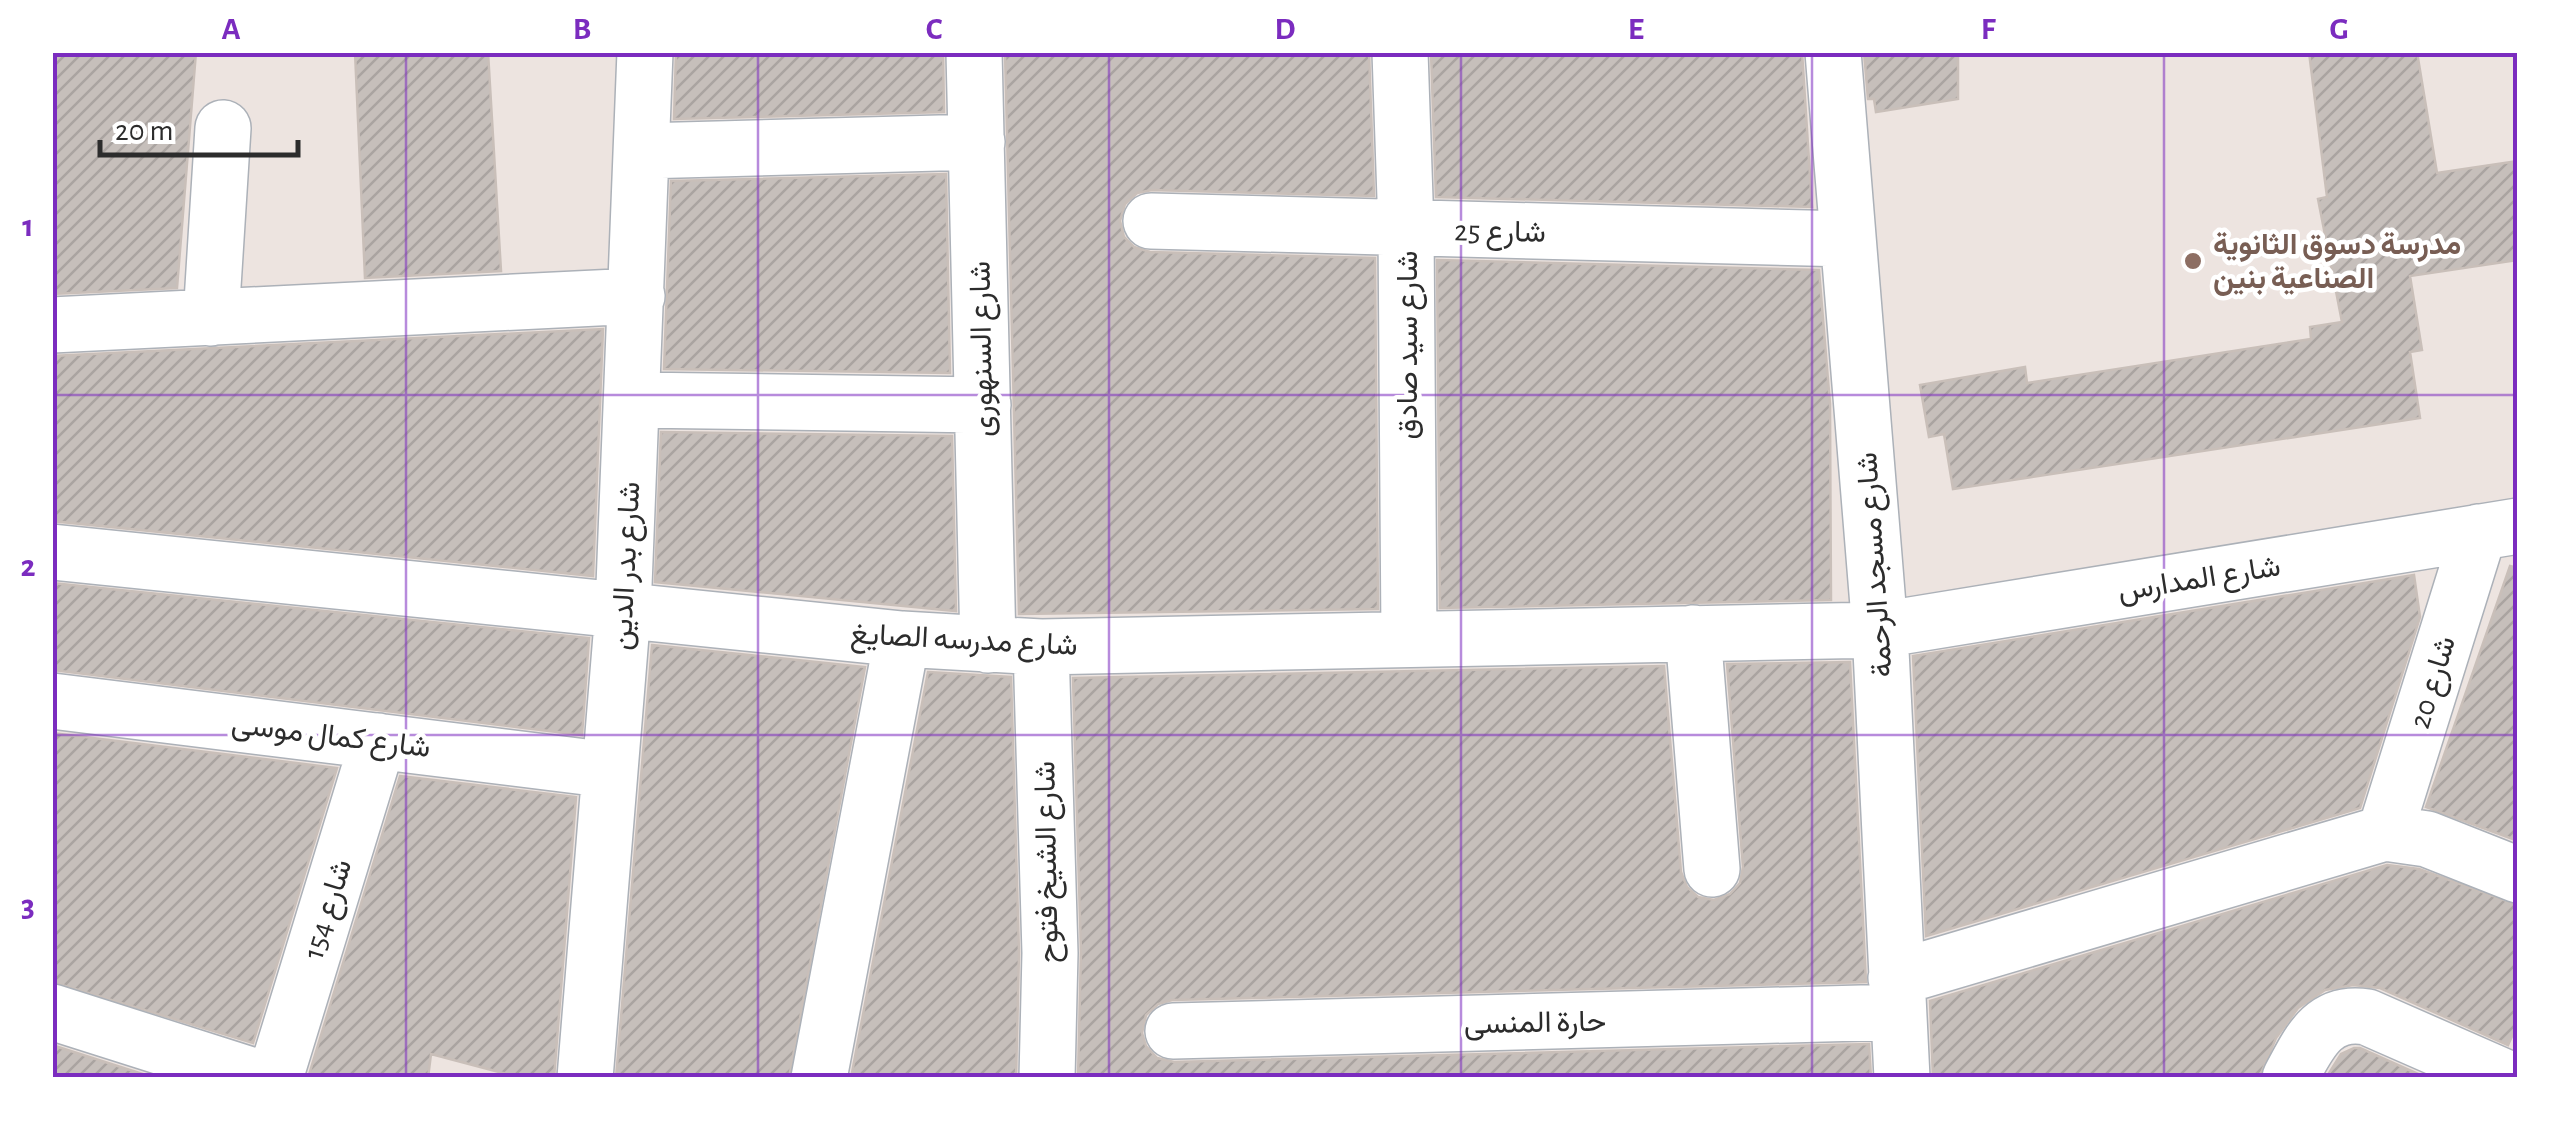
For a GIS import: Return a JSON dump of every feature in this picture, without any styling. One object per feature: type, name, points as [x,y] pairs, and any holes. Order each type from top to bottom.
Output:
[{"type":"street","name":"شارع بدر الدين","points":[[584,1078],[623,611],[645,52]]},
{"type":"street","name":"شارع السنهورى","points":[[974,52],[988,645]]},
{"type":"street","name":"شارع سيد صادق","points":[[1400,52],[1406,228],[1409,638]]},
{"type":"street","name":"شارع مسجد الرحمة","points":[[1833,52],[1880,630],[1902,1078]]},
{"type":"street","points":[[211,318],[223,128]]},
{"type":"street","points":[[642,151],[976,142]]},
{"type":"street","name":"شارع 25","points":[[1152,221],[1848,239]]},
{"type":"street","points":[[52,325],[637,296]]},
{"type":"street","points":[[634,400],[982,405]]},
{"type":"street","name":"شارع المدارس","points":[[1880,630],[2498,529]]},
{"type":"street","name":"شارع 20","points":[[2385,833],[2498,529]]},
{"type":"street","name":"شارع مدرسه الصايغ","points":[[52,552],[902,640],[988,645],[1880,630]]},
{"type":"street","points":[[1693,633],[1712,869]]},
{"type":"street","points":[[820,1078],[902,640]]},
{"type":"street","name":"شارع الشيخ فتوح","points":[[1041,647],[1050,952],[1047,1078]]},
{"type":"street","name":"شارع كمال موسى","points":[[52,701],[610,770]]},
{"type":"street","name":"شارع 154","points":[[276,1078],[378,741]]},
{"type":"street","name":"حارة المنسى","points":[[1172,1031],[1897,995],[2385,833],[2426,838],[2518,875]]},
{"type":"street","points":[[52,1012],[162,1063],[260,1078]]},
{"type":"street","points":[[2290,1078],[2320,1026],[2334,1018],[2367,1016],[2506,1078]]},
{"type":"building","points":[[52,52],[196,52],[177,288],[52,294]]},
{"type":"building","points":[[355,52],[488,52],[501,271],[365,278]]},
{"type":"building","points":[[676,52],[943,52],[944,112],[674,119]]},
{"type":"building","points":[[1005,52],[1369,52],[1374,196],[1152,190],[1137,193],[1125,204],[1120,221],[1124,237],[1134,247],[1150,252],[1375,258],[1378,609],[1019,614]]},
{"type":"building","points":[[1431,52],[1802,52],[1812,207],[1436,197]]},
{"type":"building","points":[[1864,52],[1958,52],[1958,99],[1876,112],[1874,99],[1868,99]]},
{"type":"building","points":[[2309,52],[2417,52],[2437,173],[2518,161],[2518,260],[2410,276],[2422,350],[2410,352],[2420,418],[1953,489],[1944,434],[1929,437],[1920,385],[2025,367],[2027,383],[2311,339],[2310,327],[2342,322],[2318,199],[2327,197]]},
{"type":"building","points":[[946,174],[950,373],[664,369],[671,181]]},
{"type":"building","points":[[1437,260],[1819,270],[1830,404],[1831,600],[1440,608]]},
{"type":"building","points":[[603,329],[593,576],[52,521],[52,356]]},
{"type":"building","points":[[661,432],[952,436],[956,611],[655,582]]},
{"type":"building","points":[[2510,566],[2518,568],[2518,841],[2426,807]]},
{"type":"building","points":[[2414,575],[2420,617],[2360,808],[1926,936],[1913,656]]},
{"type":"building","points":[[52,583],[589,638],[582,735],[52,670]]},
{"type":"building","points":[[652,645],[865,667],[789,1078],[616,1078]]},
{"type":"building","points":[[1850,662],[1866,982],[1172,1000],[1158,1004],[1146,1015],[1142,1033],[1146,1046],[1157,1058],[1174,1062],[1869,1044],[1871,1078],[1078,1078],[1081,952],[1073,678],[1664,666],[1681,872],[1687,887],[1698,897],[1714,900],[1730,894],[1740,883],[1743,867],[1727,664]]},
{"type":"building","points":[[928,672],[1011,677],[1019,953],[1016,1078],[851,1078]]},
{"type":"building","points":[[52,733],[337,768],[253,1043],[52,982]]},
{"type":"building","points":[[400,776],[576,797],[554,1078],[522,1078],[431,1054],[428,1078],[308,1078]]},
{"type":"building","points":[[2387,865],[2419,869],[2518,905],[2518,1023],[2508,1045],[2380,988],[2353,985],[2325,990],[2298,1008],[2276,1038],[2259,1078],[1933,1078],[1930,1001]]},
{"type":"building","points":[[52,1045],[155,1078],[52,1078]]},
{"type":"building","points":[[2354,1048],[2427,1078],[2326,1078],[2341,1054]]},
{"type":"place","name":"مدرسة دسوق الثانوية الصناعية بنين","points":[[2193,261]]}]
